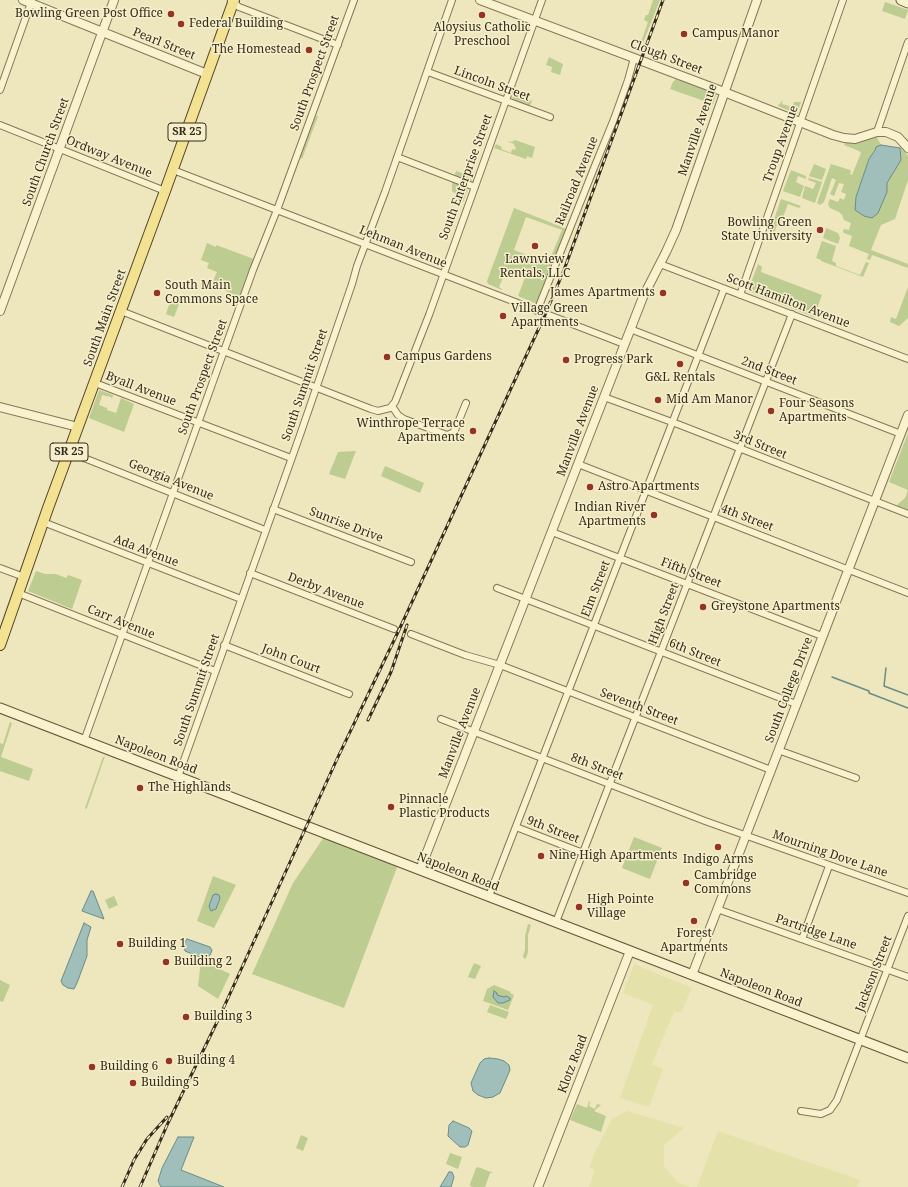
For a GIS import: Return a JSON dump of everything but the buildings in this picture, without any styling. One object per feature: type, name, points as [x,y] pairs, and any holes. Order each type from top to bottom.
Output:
[{"type":"main road","points":[[901,0],[908,3]]},
{"type":"main road","name":"South Main Street","points":[[0,645],[43,522],[173,170],[232,1]]},
{"type":"main road","name":"Napoleon Road","points":[[0,708],[908,1058]]},
{"type":"street","name":"South Church Street","points":[[0,312],[114,0]]},
{"type":"street","name":"South Prospect Street","points":[[84,741],[253,270],[277,210],[354,0]]},
{"type":"street","name":"South Summit Street","points":[[178,777],[365,244],[428,72],[452,0]]},
{"type":"street","name":"Clough Street","points":[[480,0],[724,92],[833,135],[851,139],[860,138],[877,132]]},
{"type":"street","name":"South Enterprise Street","points":[[392,406],[410,364],[443,275],[542,0]]},
{"type":"street","name":"Manville Avenue","points":[[420,870],[644,294],[676,230],[756,0]]},
{"type":"street","name":"Troup Avenue","points":[[740,295],[844,0]]},
{"type":"street","name":"Pearl Street","points":[[29,1],[207,74]]},
{"type":"street","points":[[0,90],[29,1]]},
{"type":"street","points":[[232,1],[239,6],[260,15],[338,45]]},
{"type":"street","points":[[908,42],[877,132],[892,134],[901,140],[908,148]]},
{"type":"street","name":"Railroad Avenue","points":[[537,311],[614,119],[634,58]]},
{"type":"street","name":"Lincoln Street","points":[[428,72],[550,116]]},
{"type":"street","name":"Ordway Avenue","points":[[0,125],[165,191]]},
{"type":"street","points":[[397,157],[475,187]]},
{"type":"street","name":"Lehman Avenue","points":[[173,170],[624,344]]},
{"type":"street","name":"Scott Hamilton Avenue","points":[[660,264],[908,359]]},
{"type":"street","name":"Elm Street","points":[[489,896],[724,289]]},
{"type":"street","points":[[121,311],[371,409],[378,411],[390,408],[392,406],[398,415],[404,419],[447,435],[455,430],[466,403]]},
{"type":"street","name":"High Street","points":[[556,922],[792,314]]},
{"type":"street","name":"2nd Street","points":[[630,329],[901,434]]},
{"type":"street","name":"Byall Avenue","points":[[95,383],[291,458]]},
{"type":"street","name":"3rd Street","points":[[604,396],[908,514]]},
{"type":"street","points":[[0,407],[78,427]]},
{"type":"street","name":"South College Drive","points":[[692,975],[908,415]]},
{"type":"street","name":"Georgia Avenue","points":[[69,452],[265,530]]},
{"type":"street","name":"4th Street","points":[[578,464],[848,568],[908,593]]},
{"type":"street","name":"Sunrise Drive","points":[[273,509],[411,562]]},
{"type":"street","name":"Ada Avenue","points":[[43,522],[147,564],[241,599]]},
{"type":"street","name":"Fifth Street","points":[[552,532],[822,636]]},
{"type":"street","points":[[0,568],[24,577]]},
{"type":"street","name":"Derby Avenue","points":[[250,573],[394,629]]},
{"type":"street","name":"6th Street","points":[[497,588],[796,704]]},
{"type":"street","name":"Carr Avenue","points":[[18,593],[215,670]]},
{"type":"street","points":[[411,634],[465,655],[500,665]]},
{"type":"street","name":"John Court","points":[[224,645],[350,694]]},
{"type":"street","name":"Seventh Street","points":[[500,665],[770,770]]},
{"type":"street","name":"8th Street","points":[[441,719],[745,836]]},
{"type":"street","points":[[778,750],[856,778]]},
{"type":"street","name":"9th Street","points":[[516,827],[583,853]]},
{"type":"street","name":"Mourning Dove Lane","points":[[745,836],[908,893]]},
{"type":"street","points":[[802,939],[829,866]]},
{"type":"street","name":"Partridge Lane","points":[[717,909],[908,977]]},
{"type":"street","name":"Jackson Street","points":[[801,1111],[821,1114],[833,1107],[837,1100],[908,916]]},
{"type":"street","name":"Klotz Road","points":[[538,1187],[630,951]]},
{"type":"shaded area","points":[[634,964],[692,988],[681,1012],[674,1012],[652,1064],[663,1069],[649,1107],[620,1098],[653,1005],[623,993]]},
{"type":"shaded area","points":[[627,1111],[684,1128],[664,1145],[664,1166],[677,1182],[690,1187],[589,1187],[595,1170],[589,1168],[596,1150],[612,1119]]},
{"type":"shaded area","points":[[718,1131],[860,1180],[857,1187],[697,1187]]},
{"type":"green space","points":[[653,0],[660,0],[641,48],[639,48],[648,22],[644,20],[646,15],[648,15]]},
{"type":"green space","points":[[885,2],[908,10],[905,19],[882,11]]},
{"type":"green space","points":[[549,57],[563,64],[560,75],[551,72],[552,67],[546,65]]},
{"type":"green space","points":[[677,78],[713,91],[716,95],[713,104],[670,89],[673,82]]},
{"type":"green space","points":[[514,93],[524,97],[523,100],[529,102],[530,100],[532,101],[529,107],[512,100]]},
{"type":"green space","points":[[783,100],[782,104],[792,107],[794,102],[801,102],[797,114],[778,106]]},
{"type":"green space","points":[[316,116],[318,116],[302,159],[300,157]]},
{"type":"green space","points":[[876,136],[881,145],[876,147],[869,159],[856,197],[887,192],[887,183],[901,160],[900,144],[908,156],[908,180],[895,219],[881,225],[871,250],[908,264],[908,268],[872,255],[870,260],[867,259],[869,254],[849,246],[852,236],[844,233],[843,231],[844,229],[849,230],[851,223],[844,220],[839,212],[830,208],[828,204],[830,199],[838,202],[840,198],[844,200],[846,194],[841,192],[844,184],[839,183],[834,196],[830,194],[836,180],[832,178],[824,202],[820,205],[817,203],[831,164],[850,170],[850,174],[852,175],[861,153],[844,145],[846,141],[869,137],[871,139]]},
{"type":"green space","points":[[515,140],[535,147],[532,158],[527,156],[526,159],[494,148],[496,144],[502,147],[501,149],[511,153],[512,149],[515,150],[516,147],[509,141],[512,142]]},
{"type":"green space","points":[[814,164],[826,169],[822,180],[809,176]]},
{"type":"green space","points":[[791,170],[806,176],[806,179],[798,176],[796,182],[804,186],[800,197],[783,191]]},
{"type":"green space","points":[[456,171],[465,174],[468,172],[474,173],[471,183],[454,177]]},
{"type":"green space","points":[[809,178],[822,182],[815,203],[802,198],[805,186],[813,189],[816,183],[808,180]]},
{"type":"green space","points":[[453,182],[468,188],[463,202],[455,198],[456,194],[452,191]]},
{"type":"green space","points":[[781,199],[801,206],[799,208],[788,204],[780,225],[777,225],[773,237],[771,238],[768,237]]},
{"type":"green space","points":[[514,208],[567,229],[554,261],[550,259],[562,230],[526,217],[514,250],[551,264],[552,267],[537,304],[518,296],[527,272],[518,269],[514,279],[504,275],[499,287],[502,290],[488,284],[487,281]]},
{"type":"green space","points":[[826,228],[838,233],[840,238],[838,244],[823,238]]},
{"type":"green space","points":[[822,241],[836,246],[832,261],[836,263],[836,266],[860,275],[866,262],[869,263],[863,277],[816,258]]},
{"type":"green space","points":[[207,243],[254,259],[240,297],[211,285],[217,272],[207,268],[209,263],[201,260]]},
{"type":"green space","points":[[758,264],[762,267],[761,272],[822,295],[814,317],[748,291]]},
{"type":"green space","points":[[908,287],[908,318],[899,326],[890,322],[891,317],[896,319]]},
{"type":"green space","points":[[176,296],[181,299],[174,317],[166,314],[169,305]]},
{"type":"green space","points":[[99,390],[113,395],[112,399],[111,397],[102,395],[99,405],[107,408],[107,410],[116,413],[121,398],[134,404],[124,432],[89,418]]},
{"type":"green space","points":[[908,433],[908,490],[889,482]]},
{"type":"green space","points":[[356,451],[345,479],[329,474],[338,452]]},
{"type":"green space","points":[[385,466],[424,483],[420,493],[381,476]]},
{"type":"green space","points":[[908,490],[908,511],[896,506],[905,498]]},
{"type":"green space","points":[[36,571],[45,574],[56,574],[66,578],[68,575],[82,580],[72,609],[28,591]]},
{"type":"green space","points":[[10,722],[12,723],[1,757],[33,769],[29,781],[0,771],[0,743],[3,744]]},
{"type":"green space","points":[[105,756],[86,809],[85,808],[103,757]]},
{"type":"green space","points":[[326,834],[399,862],[344,1008],[252,974],[293,883]]},
{"type":"green space","points":[[634,837],[662,848],[650,879],[622,868]]},
{"type":"green space","points":[[213,876],[236,885],[214,928],[197,921]]},
{"type":"green space","points":[[114,896],[118,905],[109,909],[105,900]]},
{"type":"green space","points":[[528,924],[531,925],[528,935],[528,952],[526,958],[524,959],[525,936]]},
{"type":"green space","points":[[201,960],[230,974],[218,999],[198,986]]},
{"type":"green space","points":[[474,963],[481,966],[475,979],[468,977]]},
{"type":"green space","points":[[0,980],[10,985],[3,1002],[0,1001]]},
{"type":"green space","points":[[494,985],[511,992],[510,993],[514,995],[508,1010],[483,1001],[487,989]]},
{"type":"green space","points":[[490,1005],[509,1012],[506,1019],[487,1012]]},
{"type":"green space","points":[[589,1101],[589,1106],[595,1109],[597,1104],[601,1105],[594,1111],[606,1116],[601,1132],[570,1120],[577,1104],[587,1108]]},
{"type":"green space","points":[[301,1135],[308,1138],[303,1151],[296,1148]]},
{"type":"green space","points":[[450,1153],[462,1157],[458,1169],[446,1164]]},
{"type":"green space","points":[[478,1167],[493,1173],[490,1173],[485,1187],[470,1186],[476,1168]]},
{"type":"water","points":[[881,145],[900,148],[901,160],[887,183],[887,192],[878,213],[872,218],[864,216],[855,210],[856,197],[869,159],[876,147]]},
{"type":"water","points":[[91,891],[93,891],[104,919],[82,911]]},
{"type":"water","points":[[213,895],[219,895],[220,898],[216,909],[211,911],[209,906]]},
{"type":"water","points":[[84,923],[91,927],[87,940],[87,956],[74,989],[68,988],[63,985],[61,981]]},
{"type":"water","points":[[187,939],[210,947],[212,950],[207,960],[185,951],[184,944]]},
{"type":"water","points":[[494,991],[497,995],[504,997],[506,996],[510,998],[510,1000],[503,1003],[498,1003],[493,997]]},
{"type":"water","points":[[489,1058],[504,1061],[509,1065],[510,1070],[500,1093],[493,1097],[486,1098],[473,1091],[471,1083],[480,1063],[484,1059]]},
{"type":"water","points":[[453,1121],[469,1128],[472,1131],[468,1145],[465,1147],[460,1147],[448,1136],[449,1125]]},
{"type":"water","points":[[178,1137],[194,1137],[181,1170],[224,1187],[161,1187],[158,1181],[162,1168]]},
{"type":"water","points":[[449,1172],[452,1172],[454,1177],[451,1187],[440,1187]]},
{"type":"waterway","points":[[886,668],[884,686],[908,695]]},
{"type":"waterway","points":[[832,677],[908,708]]},
{"type":"railway","points":[[140,1187],[168,1123],[218,1020],[338,757],[399,630],[545,315],[564,270],[663,0]]},
{"type":"railway","points":[[368,720],[391,672],[407,625]]},
{"type":"railway","points":[[122,1187],[134,1160],[147,1139],[167,1117]]},
{"type":"place","name":"Bowling Green Post Office","points":[[171,14]]},
{"type":"place","name":"Aloysius Catholic Preschool","points":[[482,15]]},
{"type":"place","name":"Federal Building","points":[[181,24]]},
{"type":"place","name":"Campus Manor","points":[[684,34]]},
{"type":"place","name":"The Homestead","points":[[309,50]]},
{"type":"place","name":"Bowling Green State University","points":[[820,230]]},
{"type":"place","name":"Lawnview Rentals, LLC","points":[[535,246]]},
{"type":"place","name":"South Main Commons Space","points":[[157,293]]},
{"type":"place","name":"James Apartments","points":[[663,293]]},
{"type":"place","name":"Village Green Apartments","points":[[503,316]]},
{"type":"place","name":"Campus Gardens","points":[[387,357]]},
{"type":"place","name":"Progress Park","points":[[566,360]]},
{"type":"place","name":"G&L Rentals","points":[[680,364]]},
{"type":"place","name":"Mid Am Manor","points":[[658,400]]},
{"type":"place","name":"Four Seasons Apartments","points":[[771,411]]},
{"type":"place","name":"Winthrope Terrace Apartments","points":[[473,431]]},
{"type":"place","name":"Astro Apartments","points":[[590,487]]},
{"type":"place","name":"Indian River Apartments","points":[[654,515]]},
{"type":"place","name":"Greystone Apartments","points":[[703,607]]},
{"type":"place","name":"The Highlands","points":[[140,788]]},
{"type":"place","name":"Pinnacle Plastic Products","points":[[391,807]]},
{"type":"place","name":"Indigo Arms","points":[[718,847]]},
{"type":"place","name":"Nine High Apartments","points":[[541,856]]},
{"type":"place","name":"Cambridge Commons","points":[[686,883]]},
{"type":"place","name":"High Pointe Village","points":[[579,907]]},
{"type":"place","name":"Forest Apartments","points":[[694,921]]},
{"type":"place","name":"Building 1","points":[[120,944]]},
{"type":"place","name":"Building 2","points":[[166,962]]},
{"type":"place","name":"Building 3","points":[[186,1017]]},
{"type":"place","name":"Building 4","points":[[169,1061]]},
{"type":"place","name":"Building 6","points":[[92,1067]]},
{"type":"place","name":"Building 5","points":[[133,1083]]}]
